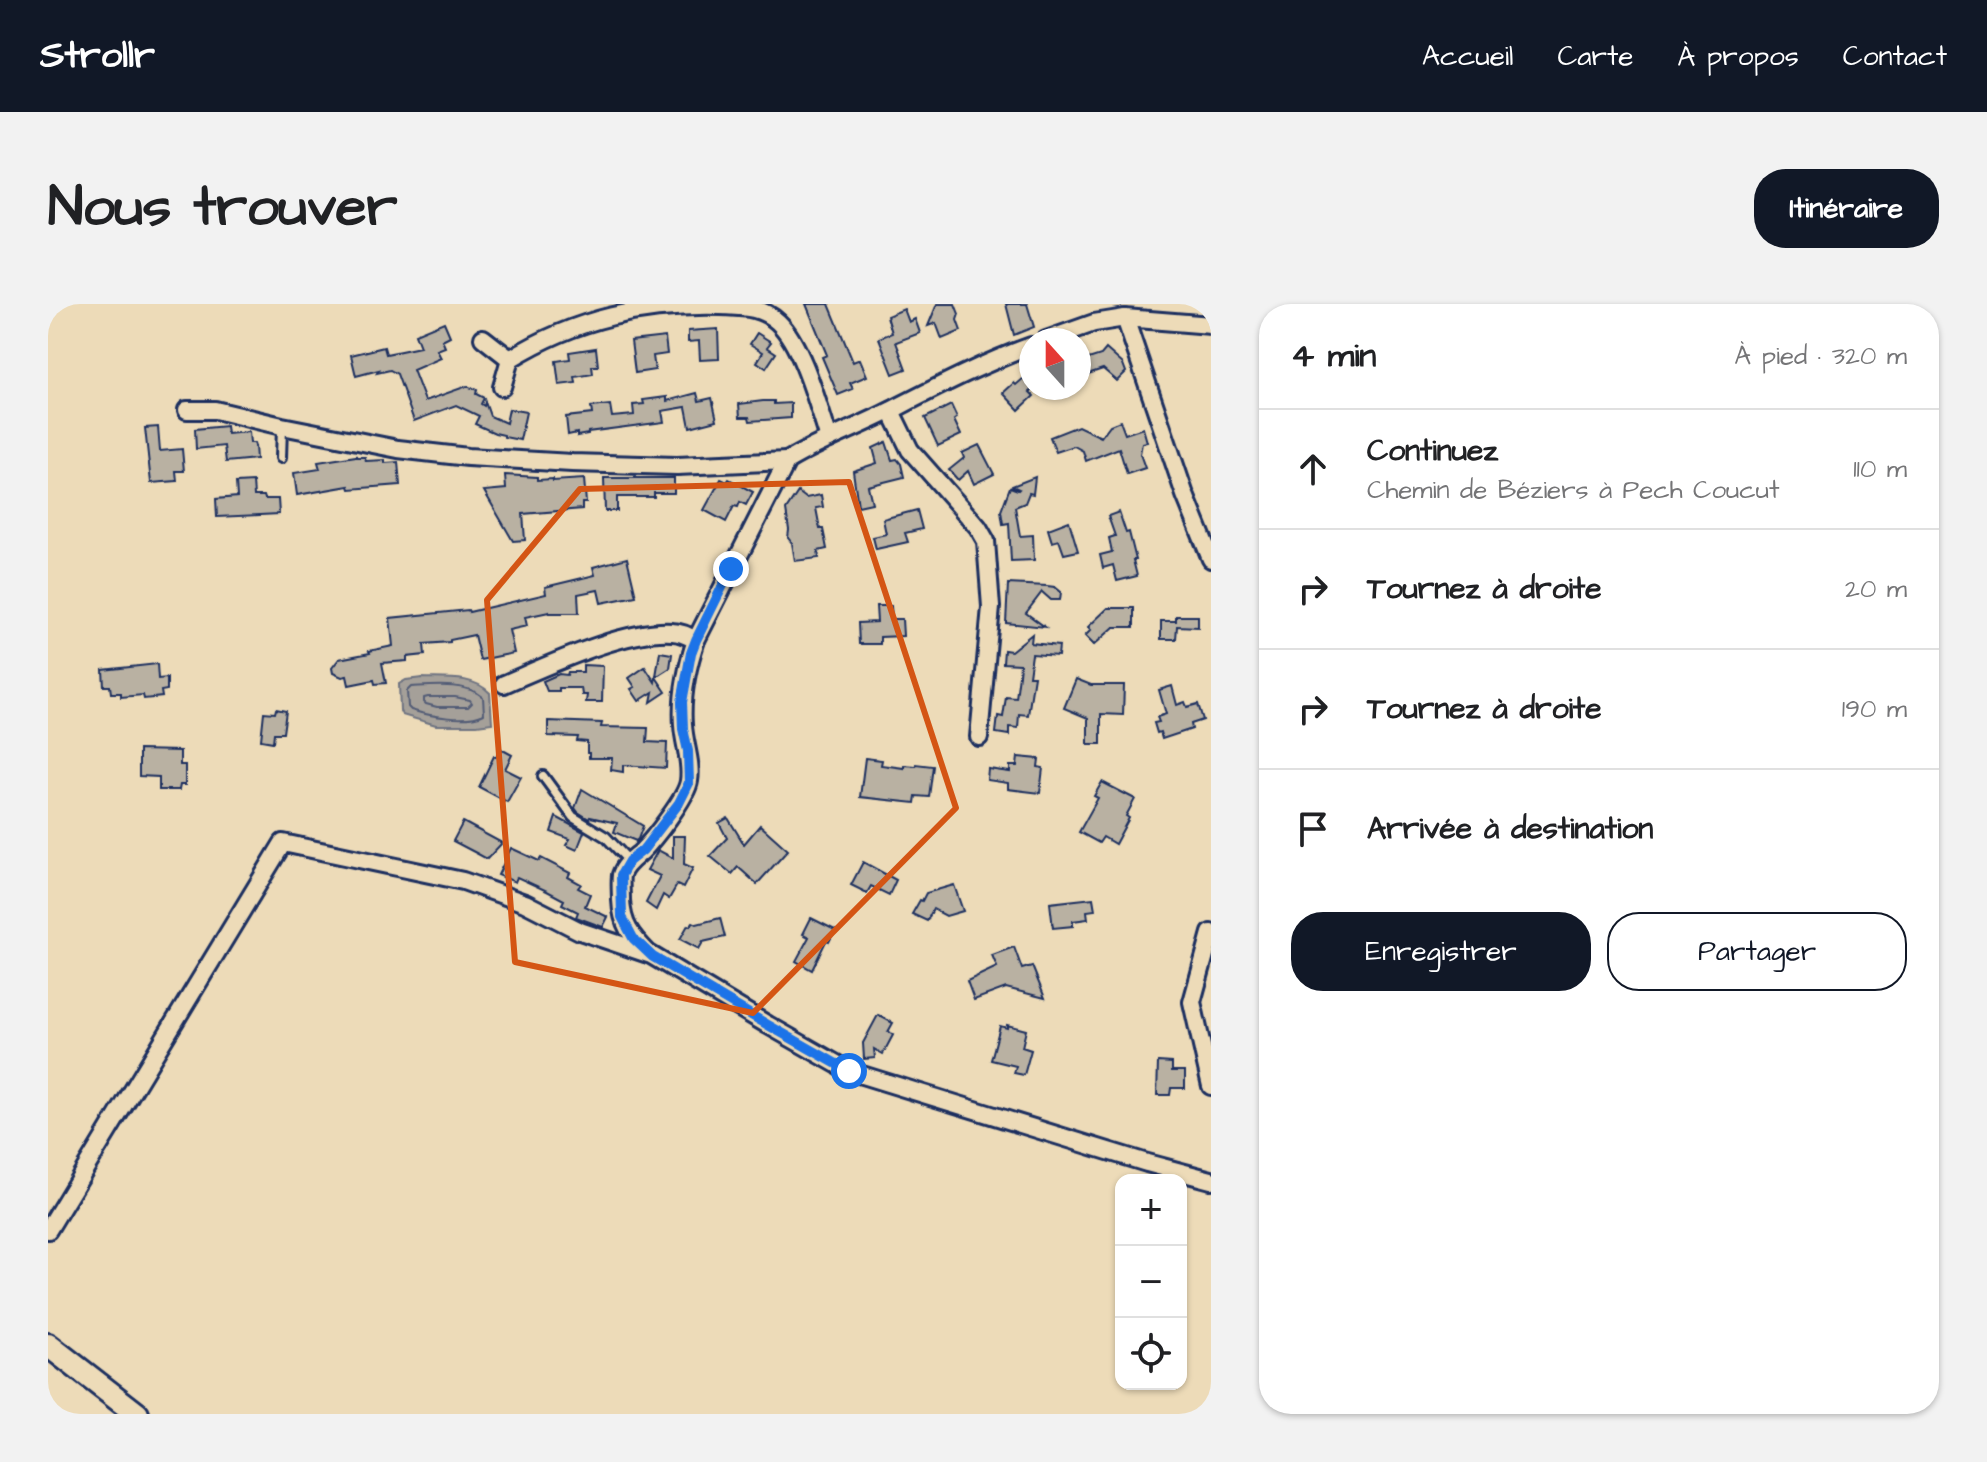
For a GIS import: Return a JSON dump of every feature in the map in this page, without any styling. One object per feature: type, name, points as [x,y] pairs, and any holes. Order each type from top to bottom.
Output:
[{"type":"main road","points":[[48,1345],[137,1414]]},
{"type":"street","points":[[502,387],[510,359],[577,326],[646,308],[757,308],[778,322],[799,352],[829,439]]},
{"type":"street","points":[[1080,328],[1125,318],[1211,325]]},
{"type":"street","points":[[1125,318],[1185,495],[1211,559]]},
{"type":"street","points":[[483,338],[510,359]]},
{"type":"street","points":[[187,410],[215,410],[398,449],[468,457],[677,466],[787,461],[917,396],[1019,351]]},
{"type":"street","points":[[891,411],[910,450],[978,527],[986,541],[991,607],[979,737]]},
{"type":"street","points":[[651,955],[633,938],[622,917],[621,875],[629,861],[643,850],[679,803],[689,783],[682,702],[691,653],[787,461]]},
{"type":"street","points":[[504,684],[587,650],[652,632],[675,632],[696,640]]},
{"type":"street","points":[[48,1230],[283,843],[463,881],[525,903],[580,931],[651,955],[849,1071],[1211,1180]]},
{"type":"street","points":[[1211,933],[1192,1002],[1211,1086]]},
{"type":"lane","points":[[281,458],[282,426]]},
{"type":"lane","points":[[543,776],[573,817],[606,837],[629,861]]},
{"type":"highlighted area","points":[[849,482],[956,808],[753,1013],[515,962],[487,600],[580,489]]},
{"type":"water","points":[[422,678],[458,679],[483,687],[490,693],[492,723],[436,725],[402,715],[399,684]]},
{"type":"building","points":[[806,304],[829,304],[853,362],[860,359],[867,376],[850,383],[853,389],[838,395],[822,357],[827,355]]},
{"type":"building","points":[[937,304],[955,304],[961,331],[942,339],[936,323],[928,326]]},
{"type":"building","points":[[1006,304],[1027,304],[1034,327],[1019,328],[1019,333],[1014,335]]},
{"type":"building","points":[[904,309],[909,322],[915,319],[920,333],[896,342],[906,369],[893,374],[879,338],[892,333],[887,316]]},
{"type":"building","points":[[444,322],[450,336],[442,340],[445,347],[437,350],[441,358],[413,370],[425,401],[467,386],[477,390],[476,394],[484,398],[481,404],[484,406],[485,402],[490,416],[506,423],[509,409],[526,412],[520,440],[504,437],[475,424],[479,416],[456,405],[414,421],[397,374],[390,370],[377,373],[379,370],[356,376],[351,355],[384,347],[386,354],[420,347],[415,334]]},
{"type":"building","points":[[718,329],[719,359],[700,360],[699,341],[688,342],[688,331]]},
{"type":"building","points":[[757,333],[771,342],[767,347],[776,353],[766,368],[757,362],[763,352],[750,344]]},
{"type":"building","points":[[665,337],[667,354],[653,356],[655,370],[635,373],[631,341]]},
{"type":"building","points":[[596,348],[598,366],[592,366],[593,374],[575,377],[576,383],[559,385],[556,361],[570,359],[569,352]]},
{"type":"building","points":[[1106,349],[1123,364],[1126,372],[1117,381],[1103,369],[1091,373],[1091,358],[1101,355]]},
{"type":"building","points":[[1019,382],[1019,400],[1030,400],[1019,410],[1003,393],[1014,383]]},
{"type":"building","points":[[697,393],[699,401],[712,398],[717,420],[690,427],[686,407],[662,411],[664,422],[568,435],[566,417],[592,414],[591,407],[610,405],[612,417],[634,415],[633,405],[644,404],[643,400],[667,397],[667,401]]},
{"type":"building","points":[[763,401],[791,403],[791,418],[750,421],[749,417],[740,417],[739,404]]},
{"type":"building","points":[[951,405],[961,435],[938,446],[925,418]]},
{"type":"building","points":[[1120,421],[1125,434],[1143,428],[1147,442],[1142,443],[1140,454],[1145,468],[1127,474],[1119,448],[1086,461],[1083,451],[1074,446],[1056,452],[1050,437],[1078,426],[1101,437],[1110,425]]},
{"type":"building","points":[[226,426],[227,434],[249,432],[256,459],[226,462],[224,446],[196,449],[195,429]]},
{"type":"building","points":[[158,427],[160,451],[182,449],[184,471],[176,471],[177,481],[151,483],[145,428]]},
{"type":"building","points":[[886,442],[892,460],[897,459],[901,464],[904,477],[868,486],[872,503],[858,506],[853,471],[877,463],[873,448]]},
{"type":"building","points":[[979,445],[994,474],[974,484],[968,471],[958,480],[949,470],[964,458],[962,453]]},
{"type":"building","points":[[365,457],[366,461],[398,462],[400,485],[350,489],[349,486],[297,495],[294,473],[320,469],[318,462]]},
{"type":"building","points":[[505,475],[553,481],[584,479],[586,503],[582,503],[582,509],[523,514],[525,540],[513,541],[484,491],[506,489]]},
{"type":"building","points":[[1035,477],[1033,494],[1029,493],[1025,503],[1015,507],[1020,536],[1033,535],[1034,560],[1011,561],[1009,523],[1003,524],[1001,511],[1010,487],[1018,490],[1012,486]]},
{"type":"building","points":[[604,478],[674,478],[674,493],[654,493],[654,497],[617,497],[617,511],[605,511]]},
{"type":"building","points":[[721,479],[727,482],[729,479],[753,492],[746,505],[740,502],[738,507],[734,506],[726,522],[704,510]]},
{"type":"building","points":[[253,482],[254,496],[278,499],[279,514],[217,517],[216,499],[237,497],[236,483]]},
{"type":"building","points":[[798,492],[806,498],[821,495],[823,507],[816,508],[827,549],[818,551],[819,558],[795,561],[788,538],[786,510]]},
{"type":"building","points":[[917,510],[922,529],[905,533],[908,542],[876,549],[873,537],[886,534],[883,519]]},
{"type":"building","points":[[1119,512],[1126,533],[1129,532],[1137,576],[1117,581],[1113,565],[1103,568],[1100,555],[1112,552],[1109,538],[1115,536],[1108,516]]},
{"type":"building","points":[[1069,521],[1078,551],[1064,554],[1059,540],[1052,542],[1048,529]]},
{"type":"building","points":[[627,558],[636,596],[601,603],[598,590],[578,594],[579,613],[549,612],[525,617],[527,626],[509,630],[514,653],[480,660],[474,635],[450,642],[424,644],[425,655],[407,657],[407,661],[382,663],[386,683],[375,684],[374,680],[349,685],[347,676],[333,673],[332,668],[339,659],[393,646],[390,618],[469,612],[546,594],[545,587],[595,575],[593,567]]},
{"type":"building","points":[[1008,584],[1055,587],[1061,592],[1060,600],[1051,600],[1042,592],[1026,613],[1045,627],[1006,623]]},
{"type":"building","points":[[876,606],[891,606],[892,619],[902,619],[903,636],[880,637],[880,644],[859,644],[858,623],[877,622]]},
{"type":"building","points":[[1108,608],[1134,608],[1134,627],[1114,627],[1094,645],[1085,636],[1091,630],[1088,627]]},
{"type":"building","points":[[1176,616],[1198,616],[1198,627],[1177,626],[1176,639],[1161,639],[1161,621],[1176,621]]},
{"type":"building","points":[[1032,634],[1031,643],[1059,646],[1058,656],[1032,654],[1029,676],[1034,676],[1028,715],[1019,714],[1018,728],[1009,727],[1009,735],[996,733],[998,716],[1003,717],[1006,697],[1016,698],[1019,675],[1020,664],[1003,663],[1004,650],[1011,651]]},
{"type":"building","points":[[660,652],[672,654],[670,668],[656,677],[666,692],[651,702],[653,692],[639,701],[631,689],[635,687],[629,678],[645,667],[655,682]]},
{"type":"building","points":[[157,664],[158,679],[167,678],[167,690],[161,691],[162,697],[121,697],[121,693],[111,693],[110,686],[104,686],[103,670]]},
{"type":"building","points":[[583,665],[603,666],[602,702],[586,702],[587,695],[582,695],[581,688],[547,691],[543,681],[559,674],[583,672]]},
{"type":"building","points":[[1076,679],[1091,685],[1124,685],[1123,715],[1101,714],[1101,744],[1088,744],[1088,718],[1064,708]]},
{"type":"building","points":[[1172,686],[1177,705],[1185,702],[1187,707],[1198,704],[1203,720],[1191,724],[1192,729],[1162,739],[1154,723],[1159,722],[1157,717],[1166,714],[1159,690]]},
{"type":"building","points":[[276,709],[286,711],[283,733],[274,733],[273,742],[261,740],[264,712],[275,713]]},
{"type":"building","points":[[548,721],[648,728],[647,742],[667,743],[666,768],[623,765],[623,772],[611,770],[612,758],[589,758],[587,742],[577,741],[578,737],[548,736]]},
{"type":"building","points":[[501,749],[512,755],[505,769],[521,777],[507,802],[479,787],[494,756]]},
{"type":"building","points":[[139,750],[180,751],[180,765],[185,765],[185,785],[180,785],[179,790],[159,790],[159,777],[139,776]]},
{"type":"building","points":[[1018,757],[1039,759],[1038,767],[1043,768],[1040,793],[1008,789],[1008,783],[987,780],[988,769],[1010,772],[1010,766],[1017,766]]},
{"type":"building","points":[[865,758],[882,760],[881,765],[904,768],[904,765],[916,764],[933,766],[929,797],[916,796],[915,803],[860,797]]},
{"type":"building","points":[[1102,782],[1135,799],[1115,844],[1103,837],[1099,843],[1079,832],[1098,798],[1094,796]]},
{"type":"building","points":[[582,789],[643,826],[638,839],[636,841],[614,832],[617,823],[589,819],[578,812],[575,808]]},
{"type":"building","points":[[556,817],[584,832],[577,850],[566,845],[570,839],[551,832]]},
{"type":"building","points":[[728,818],[744,844],[760,825],[788,850],[757,884],[738,867],[732,874],[710,856],[727,838],[719,823]]},
{"type":"building","points":[[463,822],[502,843],[487,859],[453,841]]},
{"type":"building","points":[[673,836],[685,836],[684,864],[693,868],[683,888],[677,885],[669,899],[663,895],[656,910],[646,903],[660,876],[647,870],[658,850],[673,858]]},
{"type":"building","points":[[511,848],[539,861],[541,858],[570,873],[568,877],[581,884],[578,888],[590,894],[585,906],[608,917],[603,927],[576,917],[578,912],[547,891],[517,877],[515,882],[498,875]]},
{"type":"building","points":[[863,862],[896,880],[889,895],[871,886],[867,893],[851,885]]},
{"type":"building","points":[[954,885],[963,911],[946,916],[933,909],[927,921],[912,914],[926,893]]},
{"type":"building","points":[[1093,898],[1095,910],[1087,911],[1088,919],[1073,921],[1073,926],[1053,928],[1050,903]]},
{"type":"building","points":[[720,918],[725,937],[703,942],[699,949],[680,939],[693,922],[697,924]]},
{"type":"building","points":[[811,918],[835,930],[812,970],[796,961],[809,937],[803,934]]},
{"type":"building","points":[[1014,947],[1022,969],[1032,966],[1045,998],[1006,988],[974,1000],[967,981],[997,967],[992,955]]},
{"type":"building","points":[[878,1015],[893,1023],[888,1032],[893,1035],[883,1054],[874,1049],[875,1058],[864,1059],[863,1043]]},
{"type":"building","points":[[1007,1025],[1026,1030],[1022,1047],[1031,1050],[1024,1075],[1014,1073],[1016,1066],[991,1060],[1000,1026],[1007,1028]]},
{"type":"building","points":[[1158,1062],[1172,1063],[1172,1071],[1185,1071],[1185,1088],[1171,1088],[1170,1095],[1157,1095]]},
{"type":"route","points":[[731,569],[691,653],[682,702],[689,783],[679,803],[643,850],[629,861],[621,875],[622,917],[633,938],[653,957],[849,1071]]}]
